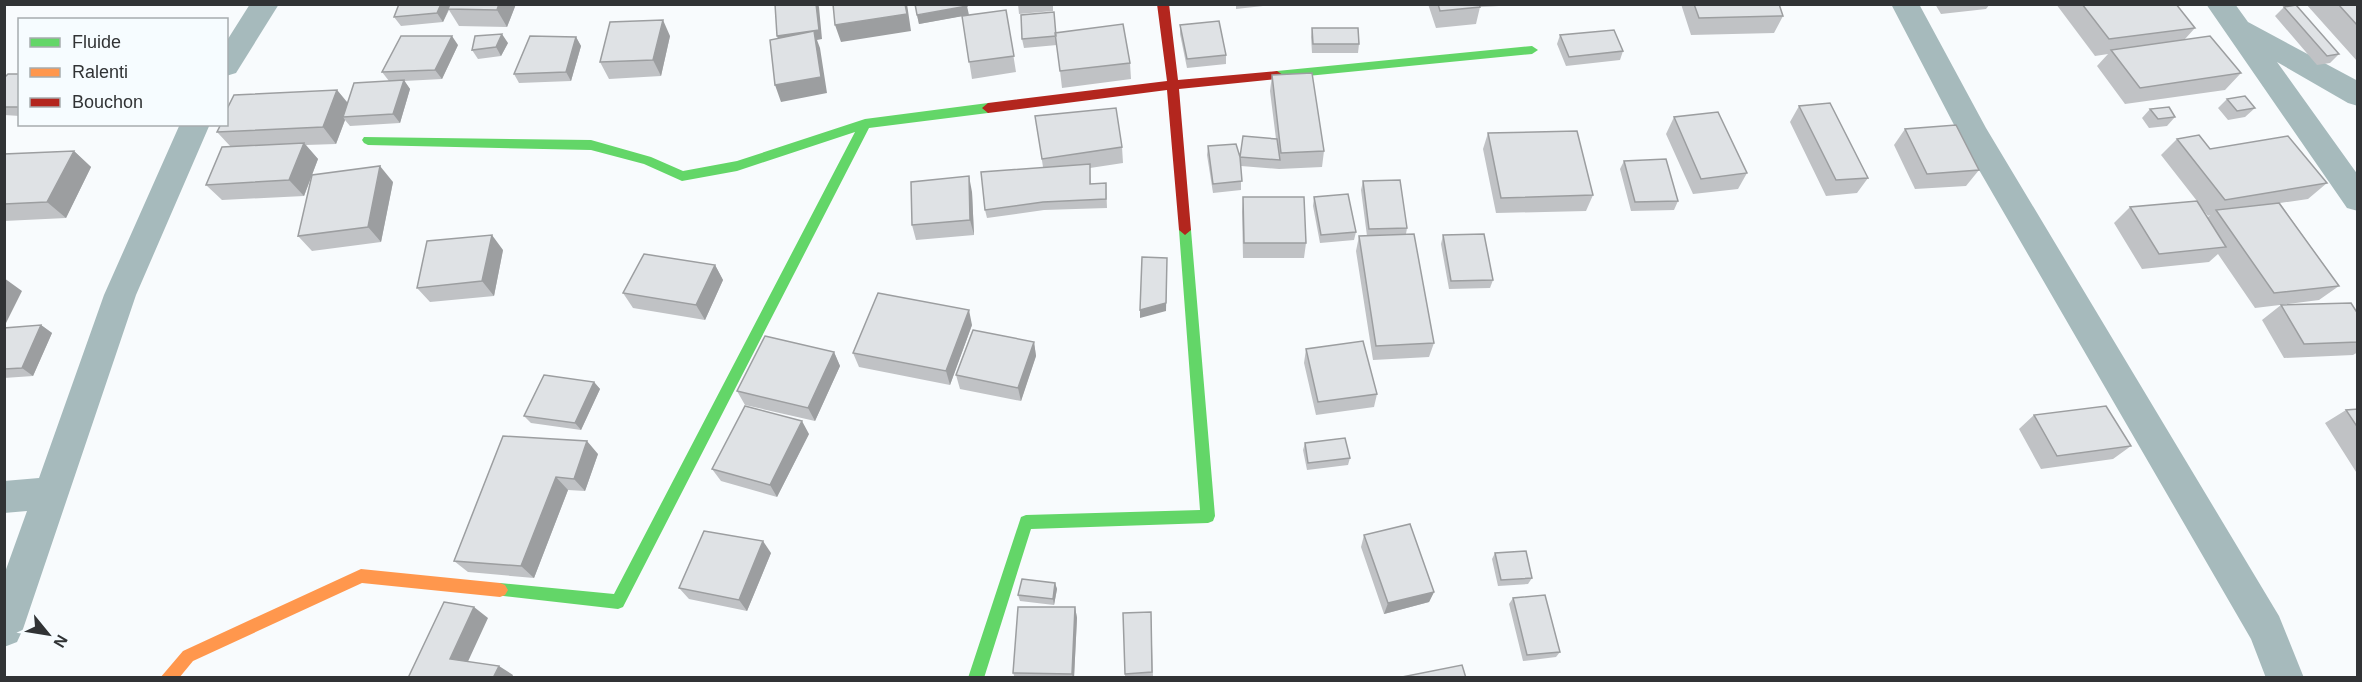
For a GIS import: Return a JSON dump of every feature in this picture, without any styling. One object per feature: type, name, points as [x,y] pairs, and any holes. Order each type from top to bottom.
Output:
[{"type":"street","points":[[228,63],[265,4]]},
{"type":"street","points":[[976,678],[1026,522],[1208,516],[1173,85],[1163,4]]},
{"type":"street","points":[[1905,4],[1975,136],[2266,629],[2285,678]]},
{"type":"street","points":[[2228,16],[2358,95]]},
{"type":"street","points":[[2228,16],[2358,199]]},
{"type":"street","points":[[369,140],[591,145],[646,160],[682,176],[737,166],[865,124],[1173,85],[1532,50]]},
{"type":"street","points":[[168,678],[188,656],[361,576],[618,602],[865,124]]},
{"type":"street","points":[[4,629],[120,295],[194,126]]},
{"type":"street","points":[[4,497],[53,493]]},
{"type":"building","points":[[399,4],[441,4],[437,13],[394,17]]},
{"type":"building","points":[[450,4],[499,4],[497,10],[448,9]]},
{"type":"building","points":[[775,4],[816,4],[819,30],[777,36]]},
{"type":"building","points":[[833,4],[905,4],[907,14],[835,25]]},
{"type":"building","points":[[915,4],[967,4],[967,6],[917,15]]},
{"type":"building","points":[[1438,4],[1479,4],[1480,7],[1440,11]]},
{"type":"building","points":[[1694,4],[1779,4],[1783,16],[1699,18]]},
{"type":"building","points":[[2082,4],[2176,4],[2195,28],[2109,39]]},
{"type":"building","points":[[2338,4],[2358,4],[2358,26]]},
{"type":"building","points":[[2296,5],[2339,54],[2327,56],[2284,7]]},
{"type":"building","points":[[1006,10],[1014,56],[969,62],[962,16]]},
{"type":"building","points":[[1054,12],[1056,36],[1022,39],[1021,15]]},
{"type":"building","points":[[663,20],[653,60],[600,62],[610,22]]},
{"type":"building","points":[[1219,21],[1226,55],[1187,59],[1180,25]]},
{"type":"building","points":[[1123,24],[1130,63],[1060,71],[1055,33]]},
{"type":"building","points":[[1312,28],[1358,28],[1359,44],[1313,44]]},
{"type":"building","points":[[1614,30],[1623,51],[1569,57],[1560,35]]},
{"type":"building","points":[[814,31],[821,77],[775,85],[770,40]]},
{"type":"building","points":[[502,34],[496,47],[472,50],[475,36]]},
{"type":"building","points":[[401,36],[452,36],[435,70],[382,72]]},
{"type":"building","points":[[530,36],[576,37],[566,72],[514,74]]},
{"type":"building","points":[[2210,36],[2241,73],[2140,88],[2111,50]]},
{"type":"building","points":[[1312,73],[1324,151],[1281,153],[1272,75]]},
{"type":"building","points":[[8,74],[18,74],[18,107],[4,107],[4,78]]},
{"type":"building","points":[[404,80],[393,114],[343,117],[354,83]]},
{"type":"building","points":[[337,90],[323,127],[217,132],[220,126],[228,126],[228,107],[234,95]]},
{"type":"building","points":[[2245,96],[2255,108],[2237,111],[2227,99]]},
{"type":"building","points":[[1830,103],[1868,178],[1836,180],[1799,106]]},
{"type":"building","points":[[2169,107],[2175,117],[2158,119],[2150,109]]},
{"type":"building","points":[[1116,108],[1122,147],[1042,159],[1035,116]]},
{"type":"building","points":[[1718,112],[1747,173],[1701,179],[1674,117]]},
{"type":"building","points":[[1956,125],[1979,170],[1927,174],[1905,129]]},
{"type":"building","points":[[1577,131],[1593,195],[1501,198],[1488,133]]},
{"type":"building","points":[[2199,135],[2210,149],[2288,136],[2327,183],[2225,200],[2177,139]]},
{"type":"building","points":[[1243,136],[1277,139],[1280,160],[1240,157]]},
{"type":"building","points":[[304,143],[289,180],[206,185],[222,147]]},
{"type":"building","points":[[1236,144],[1240,157],[1242,181],[1213,184],[1208,146]]},
{"type":"building","points":[[74,151],[47,202],[4,204],[4,154]]},
{"type":"building","points":[[1666,159],[1678,201],[1635,202],[1624,161]]},
{"type":"building","points":[[1090,164],[1090,184],[1106,183],[1106,199],[1043,202],[985,210],[981,172]]},
{"type":"building","points":[[380,166],[368,227],[298,236],[312,175]]},
{"type":"building","points":[[969,176],[970,220],[912,225],[911,182]]},
{"type":"building","points":[[1400,180],[1407,228],[1369,229],[1363,181]]},
{"type":"building","points":[[1348,194],[1356,232],[1321,235],[1314,197]]},
{"type":"building","points":[[1243,197],[1304,197],[1306,243],[1244,243]]},
{"type":"building","points":[[2197,201],[2226,247],[2159,254],[2130,207]]},
{"type":"building","points":[[2279,203],[2339,286],[2274,293],[2216,210]]},
{"type":"building","points":[[1414,234],[1434,343],[1376,346],[1359,236]]},
{"type":"building","points":[[1484,234],[1493,280],[1451,281],[1443,235]]},
{"type":"building","points":[[492,235],[482,281],[417,288],[427,241]]},
{"type":"building","points":[[644,254],[715,265],[696,305],[623,293]]},
{"type":"building","points":[[1142,257],[1167,258],[1166,303],[1140,310]]},
{"type":"building","points":[[878,293],[969,310],[946,371],[853,353]]},
{"type":"building","points":[[2351,303],[2358,314],[2358,342],[2304,344],[2281,305]]},
{"type":"building","points":[[41,325],[22,368],[4,369],[4,328]]},
{"type":"building","points":[[973,330],[1034,342],[1018,388],[956,375]]},
{"type":"building","points":[[765,336],[834,352],[808,408],[737,391]]},
{"type":"building","points":[[1363,341],[1377,394],[1318,402],[1306,349]]},
{"type":"building","points":[[544,375],[594,382],[575,423],[524,416]]},
{"type":"building","points":[[745,406],[802,421],[770,485],[712,469]]},
{"type":"building","points":[[2106,406],[2131,446],[2057,456],[2034,415]]},
{"type":"building","points":[[2358,409],[2358,428],[2346,410]]},
{"type":"building","points":[[503,436],[587,441],[574,479],[556,477],[521,566],[454,561]]},
{"type":"building","points":[[1345,438],[1350,458],[1308,463],[1305,443]]},
{"type":"building","points":[[1410,524],[1434,592],[1388,603],[1364,535]]},
{"type":"building","points":[[704,531],[763,541],[739,600],[679,588]]},
{"type":"building","points":[[1526,551],[1532,578],[1501,580],[1495,553]]},
{"type":"building","points":[[1022,579],[1055,583],[1053,599],[1018,595]]},
{"type":"building","points":[[1545,595],[1560,652],[1527,655],[1513,598]]},
{"type":"building","points":[[444,602],[474,607],[450,659],[499,666],[493,678],[408,678]]},
{"type":"building","points":[[1018,607],[1075,607],[1072,674],[1013,673]]},
{"type":"building","points":[[1151,612],[1152,672],[1125,674],[1123,613]]},
{"type":"building","points":[[1462,665],[1466,678],[1402,677]]},
{"type":"traffic: fast","points":[[1277,75],[1532,50]]},
{"type":"traffic: fast","points":[[368,140],[591,145],[647,160],[682,176],[737,166],[865,124],[988,108]]},
{"type":"traffic: fast","points":[[500,590],[618,602],[865,124]]},
{"type":"traffic: fast","points":[[976,678],[1026,522],[1208,516],[1185,230]]},
{"type":"traffic: slow","points":[[168,678],[188,656],[361,576],[500,590]]},
{"type":"traffic: jam","points":[[1163,4],[1173,85],[1185,230]]},
{"type":"traffic: jam","points":[[988,108],[1173,85],[1277,75]]}]
